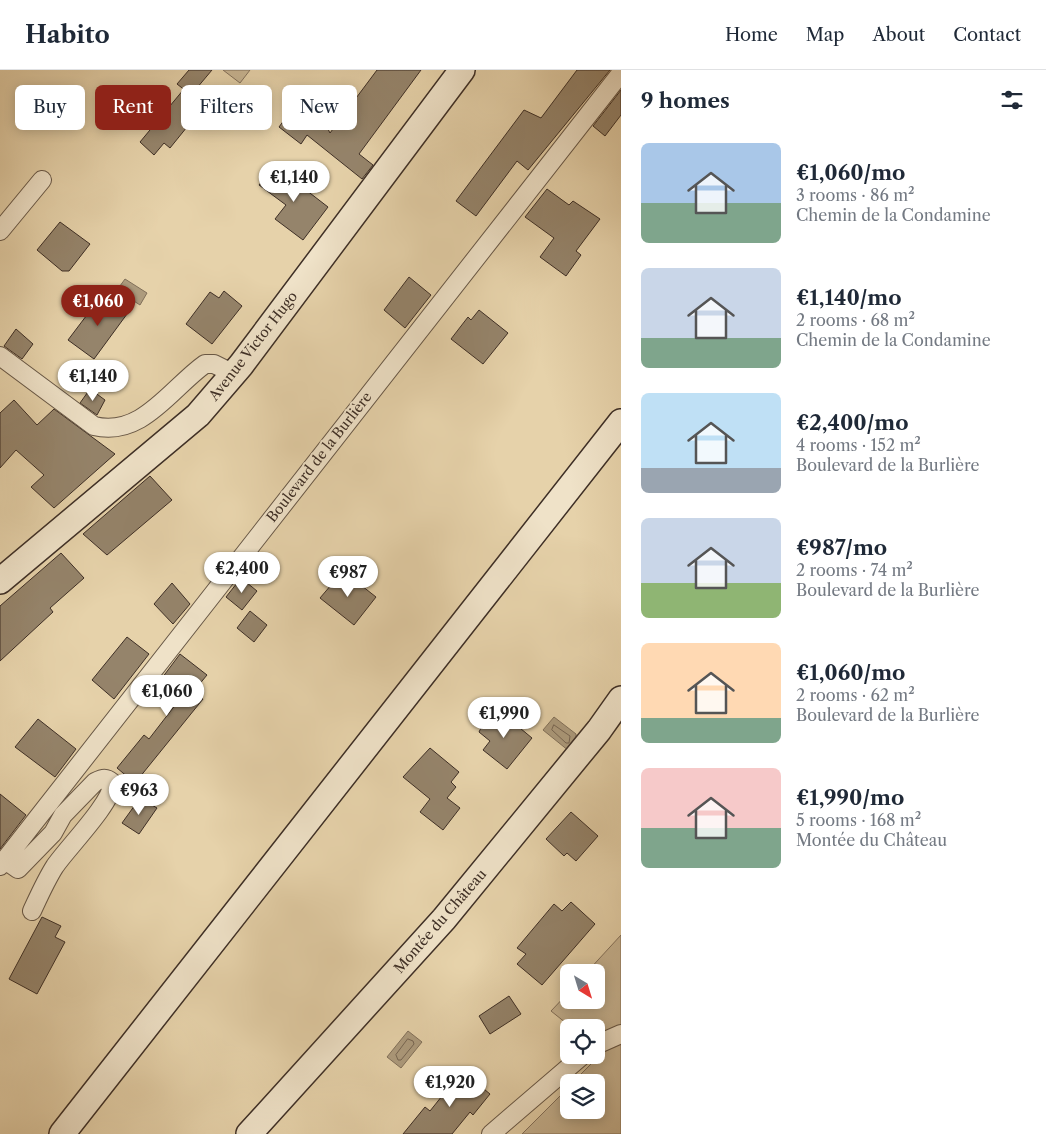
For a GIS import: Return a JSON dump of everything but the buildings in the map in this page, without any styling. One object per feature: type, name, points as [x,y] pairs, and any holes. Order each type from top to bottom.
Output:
[{"type":"street","name":"Avenue Victor Hugo","points":[[0,580],[198,415],[234,374],[462,70]]},
{"type":"street","name":"Boulevard de la Burlière","points":[[2,863],[621,73]]},
{"type":"street","points":[[0,232],[42,180]]},
{"type":"street","points":[[0,356],[94,426],[103,428],[122,427],[141,419],[205,364],[214,364],[234,374]]},
{"type":"street","points":[[62,1134],[621,422]]},
{"type":"street","name":"Montée du Château","points":[[249,1134],[450,912],[581,752],[621,699]]},
{"type":"street","points":[[2,863],[18,869],[52,834],[63,815],[95,782],[102,778],[108,779],[113,783],[112,789],[104,803],[49,876],[32,911]]},
{"type":"street","points":[[605,1041],[621,1034]]},
{"type":"street","points":[[491,1134],[573,1064]]},
{"type":"shaded area","points":[[223,70],[250,70],[240,83]]},
{"type":"shaded area","points":[[621,935],[621,1134],[522,1134],[560,1096],[560,1119],[605,1119],[605,1074],[581,1074],[591,1064],[605,1064],[605,1019],[561,1019],[551,1011],[560,1002],[560,1009],[605,1009],[605,964],[594,964]]},
{"type":"water","points":[[125,279],[147,293],[140,305],[117,290]]},
{"type":"water","points":[[554,717],[576,734],[576,742],[569,751],[543,730]]},
{"type":"water","points":[[408,1031],[422,1042],[401,1068],[387,1057]]}]
